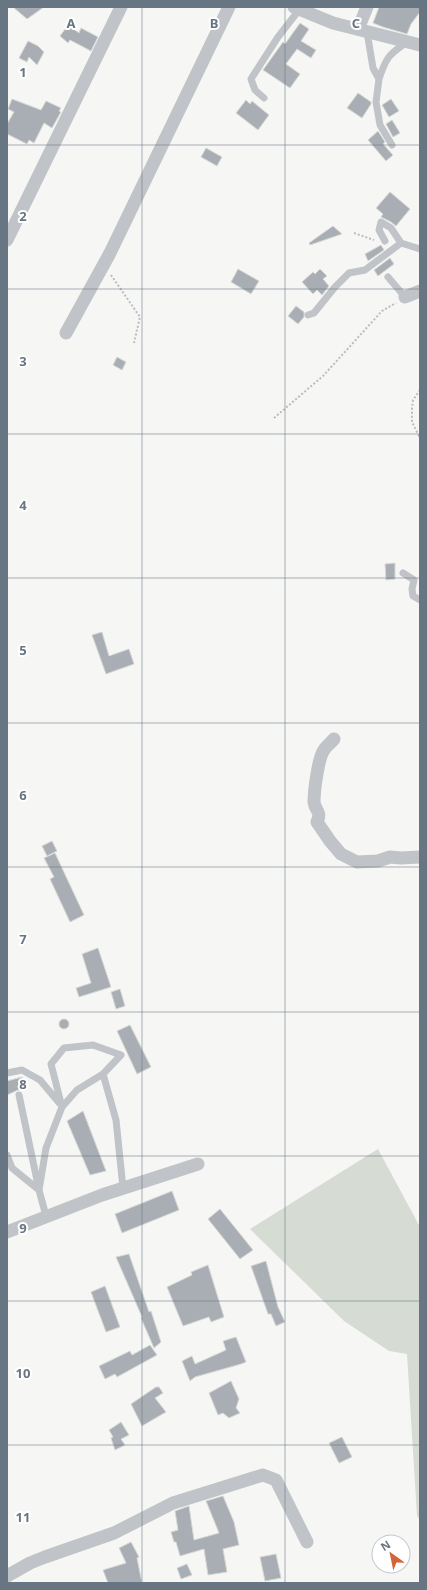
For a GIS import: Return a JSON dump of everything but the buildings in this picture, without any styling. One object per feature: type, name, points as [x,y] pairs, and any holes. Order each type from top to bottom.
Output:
[{"type":"street","points":[[7,240],[121,7]]},
{"type":"street","points":[[66,333],[102,268],[152,168],[229,7]]},
{"type":"street","points":[[362,30],[367,7]]},
{"type":"street","points":[[297,8],[315,11],[333,22],[420,46]]},
{"type":"street","points":[[405,297],[420,291]]},
{"type":"street","points":[[334,739],[323,751],[315,790],[314,804],[318,810],[319,816],[317,822],[324,833],[341,854],[357,862],[390,857],[420,857]]},
{"type":"street","points":[[7,1232],[123,1188],[198,1164]]},
{"type":"street","points":[[7,1576],[30,1563],[114,1533],[172,1503],[263,1475],[276,1480],[307,1542]]},
{"type":"lane","points":[[264,98],[255,90],[251,79],[297,8]]},
{"type":"lane","points":[[362,30],[373,68],[379,79]]},
{"type":"lane","points":[[392,145],[380,125],[376,102],[379,79],[385,60],[394,51],[407,42]]},
{"type":"lane","points":[[385,241],[379,230],[380,222],[391,228],[401,243],[420,249]]},
{"type":"lane","points":[[308,315],[314,313],[335,287],[350,274],[365,270],[401,243]]},
{"type":"lane","points":[[388,277],[405,297]]},
{"type":"lane","points":[[402,572],[414,580],[412,588],[413,596],[420,600]]},
{"type":"lane","points":[[39,1190],[46,1148],[62,1107],[77,1090],[103,1074],[121,1055],[93,1045],[64,1048],[51,1064],[62,1107]]},
{"type":"lane","points":[[7,1073],[22,1070],[40,1080],[62,1107]]},
{"type":"lane","points":[[103,1074],[116,1120],[123,1188]]},
{"type":"lane","points":[[18,1096],[46,1216]]},
{"type":"lane","points":[[7,1155],[12,1168],[39,1190]]},
{"type":"path","points":[[102,268],[114,276],[140,317],[134,342]]},
{"type":"path","points":[[274,418],[323,376],[382,311],[405,297]]},
{"type":"path","points":[[420,390],[413,400],[412,422],[419,436],[420,435]]},
{"type":"shaded area","points":[[378,1149],[420,1227],[420,1520],[417,1516],[407,1354],[389,1351],[344,1321],[250,1229]]}]
